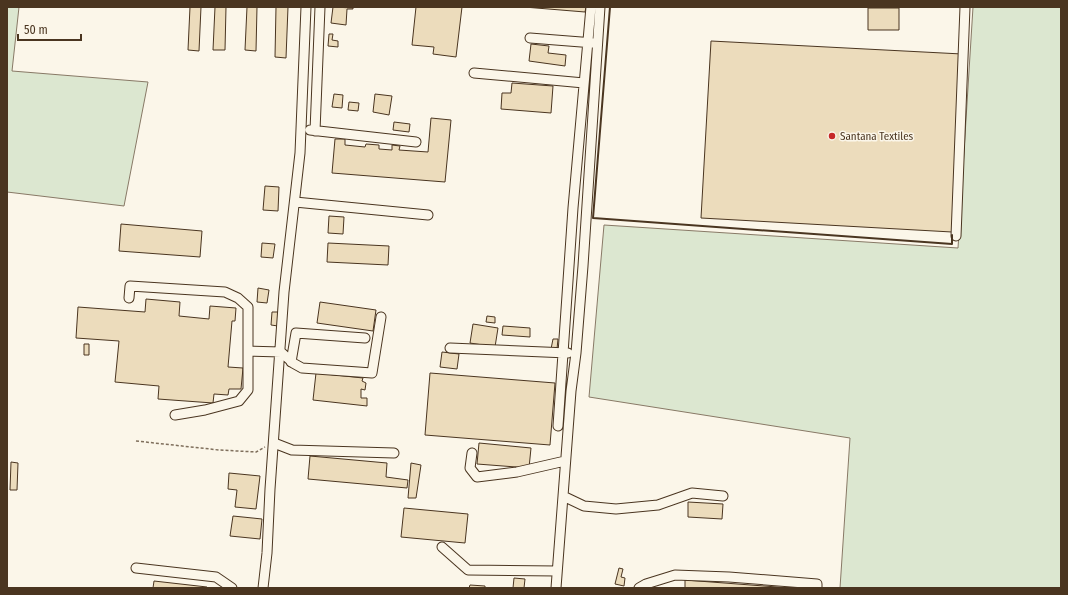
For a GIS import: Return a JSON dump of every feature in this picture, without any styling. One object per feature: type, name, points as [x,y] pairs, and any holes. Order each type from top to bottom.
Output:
[{"type":"street","points":[[263,588],[267,553],[284,292],[300,153],[306,7]]},
{"type":"street","points":[[315,131],[320,7]]},
{"type":"street","points":[[556,588],[562,496],[576,353],[590,176],[593,43],[591,7]]},
{"type":"street","points":[[558,426],[573,208],[584,83],[600,7]]},
{"type":"street","points":[[956,236],[965,7]]},
{"type":"street","points":[[530,38],[593,43]]},
{"type":"street","points":[[474,73],[584,83]]},
{"type":"street","points":[[301,129],[416,142]]},
{"type":"street","points":[[295,202],[428,215]]},
{"type":"street","points":[[129,298],[130,286],[225,292],[238,298],[248,307],[248,390],[239,401],[205,410],[175,415]]},
{"type":"street","points":[[248,351],[281,352],[291,362],[302,368],[372,373],[381,317]]},
{"type":"street","points":[[291,362],[296,333],[365,338]]},
{"type":"street","points":[[450,348],[576,353]]},
{"type":"street","points":[[274,443],[292,450],[394,453]]},
{"type":"street","points":[[472,453],[470,468],[477,477],[517,472],[565,461]]},
{"type":"street","points":[[562,496],[584,506],[616,509],[658,505],[692,493],[723,496]]},
{"type":"street","points":[[442,547],[468,570],[557,571]]},
{"type":"street","points":[[136,568],[216,577],[232,588]]},
{"type":"street","points":[[639,588],[646,584],[675,575],[729,577],[817,584],[817,588]]},
{"type":"path","points":[[136,441],[219,450],[256,452],[274,443]]},
{"type":"green space","points":[[7,7],[19,7],[12,71],[148,82],[124,206],[7,192]]},
{"type":"green space","points":[[973,7],[1061,7],[1061,588],[840,588],[850,438],[589,397],[604,225],[958,248]]},
{"type":"building","points":[[190,7],[201,7],[199,51],[188,50]]},
{"type":"building","points":[[215,7],[226,7],[225,50],[213,50]]},
{"type":"building","points":[[247,7],[257,7],[256,51],[245,50]]},
{"type":"building","points":[[276,7],[288,7],[286,58],[275,57]]},
{"type":"building","points":[[333,7],[353,8],[347,9],[346,25],[331,23]]},
{"type":"building","points":[[416,7],[462,7],[456,57],[433,54],[434,47],[412,45]]},
{"type":"building","points":[[524,7],[586,7],[585,12]]},
{"type":"building","points":[[868,8],[899,8],[899,30],[868,30]]},
{"type":"building","points":[[329,34],[333,34],[332,40],[338,41],[338,47],[328,46]]},
{"type":"building","name":"Santana Textiles","points":[[711,41],[962,54],[952,232],[701,218]]},
{"type":"building","points":[[531,44],[549,46],[548,53],[566,55],[565,66],[529,61]]},
{"type":"building","points":[[512,83],[553,86],[551,113],[501,109],[502,93],[511,93]]},
{"type":"building","points":[[334,94],[343,95],[342,108],[332,107]]},
{"type":"building","points":[[375,94],[392,96],[389,115],[373,112]]},
{"type":"building","points":[[349,102],[359,103],[358,111],[348,110]]},
{"type":"building","points":[[431,118],[451,120],[445,182],[332,173],[335,139],[345,139],[345,145],[365,147],[366,144],[379,145],[379,149],[392,150],[392,145],[400,146],[399,150],[428,152]]},
{"type":"building","points":[[394,122],[410,124],[409,132],[393,130]]},
{"type":"building","points":[[265,186],[279,187],[278,211],[263,210]]},
{"type":"building","points":[[329,216],[344,217],[343,234],[328,233]]},
{"type":"building","points":[[121,224],[202,231],[200,257],[119,251]]},
{"type":"building","points":[[262,243],[275,244],[273,258],[261,257]]},
{"type":"building","points":[[328,243],[389,246],[388,265],[327,262]]},
{"type":"building","points":[[258,288],[269,290],[267,303],[257,302]]},
{"type":"building","points":[[146,299],[180,302],[179,316],[209,319],[210,306],[236,308],[235,321],[232,321],[228,367],[243,368],[241,389],[229,389],[228,395],[214,394],[213,403],[158,399],[159,386],[115,382],[119,341],[76,338],[78,307],[145,312]]},
{"type":"building","points":[[320,302],[376,310],[373,331],[317,323]]},
{"type":"building","points":[[272,312],[279,312],[278,326],[271,325]]},
{"type":"building","points":[[487,316],[495,317],[495,323],[486,322]]},
{"type":"building","points":[[473,324],[498,328],[495,347],[470,343]]},
{"type":"building","points":[[503,326],[530,328],[530,337],[502,335]]},
{"type":"building","points":[[553,339],[558,339],[557,349],[551,349]]},
{"type":"building","points":[[84,344],[89,344],[89,355],[84,355]]},
{"type":"building","points":[[442,352],[459,354],[457,369],[440,367]]},
{"type":"building","points":[[316,373],[363,378],[362,381],[366,383],[365,390],[361,389],[361,398],[367,398],[367,406],[313,400]]},
{"type":"building","points":[[430,373],[555,383],[550,445],[425,435]]},
{"type":"building","points":[[479,443],[531,448],[529,468],[477,464]]},
{"type":"building","points":[[310,456],[387,463],[386,477],[408,480],[407,488],[308,479]]},
{"type":"building","points":[[11,462],[18,463],[17,490],[10,490]]},
{"type":"building","points":[[411,463],[421,465],[416,498],[408,498]]},
{"type":"building","points":[[229,473],[260,476],[256,509],[235,507],[237,490],[228,489]]},
{"type":"building","points":[[688,502],[723,504],[722,519],[688,517]]},
{"type":"building","points":[[404,508],[468,514],[465,543],[401,537]]},
{"type":"building","points":[[233,516],[262,519],[260,539],[230,536]]},
{"type":"building","points":[[619,568],[623,569],[621,577],[625,578],[624,586],[615,584]]},
{"type":"building","points":[[514,578],[525,579],[524,588],[513,588]]},
{"type":"building","points":[[685,580],[790,588],[685,588]]},
{"type":"building","points":[[154,581],[207,587],[153,588]]},
{"type":"building","points":[[470,585],[485,586],[485,588],[469,588]]},
{"type":"wall","points":[[610,7],[593,218],[952,244],[952,235]]},
{"type":"place","name":"Santana Textiles","points":[[832,136]]}]
